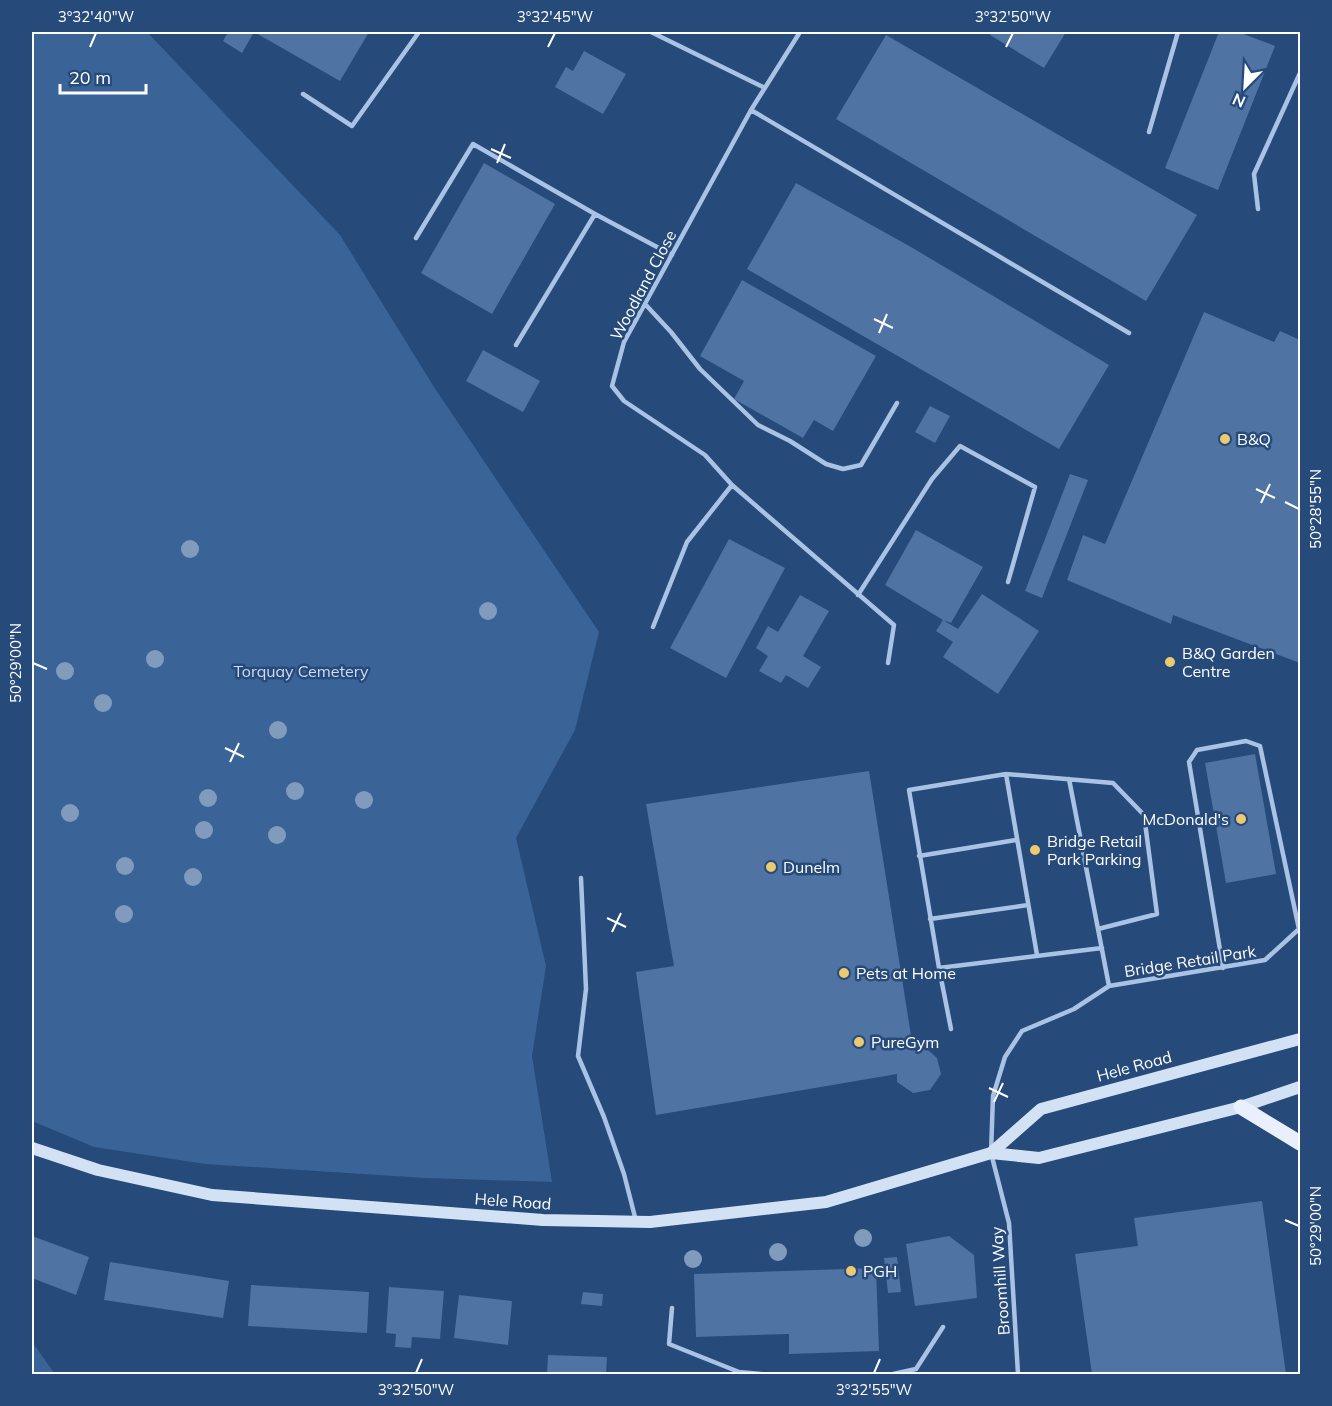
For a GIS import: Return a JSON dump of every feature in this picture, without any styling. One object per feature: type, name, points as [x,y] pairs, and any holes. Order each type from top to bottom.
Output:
[{"type":"main road","name":"Hele Road","points":[[991,1153],[1041,1109],[1300,1039]]},
{"type":"main road","name":"Hele Road","points":[[32,1148],[98,1170],[212,1195],[543,1220],[637,1222],[826,1202],[991,1153],[1039,1158],[1241,1107],[1300,1088]]},
{"type":"main road","points":[[1241,1107],[1300,1143]]},
{"type":"lane","points":[[303,94],[352,126],[419,32]]},
{"type":"lane","points":[[651,32],[765,88]]},
{"type":"lane","name":"Woodland Close","points":[[800,32],[751,110],[624,342],[612,386],[624,401],[705,455],[732,485],[894,625],[888,663]]},
{"type":"lane","points":[[1149,132],[1178,32]]},
{"type":"lane","points":[[1258,209],[1254,174],[1300,73]]},
{"type":"lane","points":[[751,110],[1129,333]]},
{"type":"lane","points":[[416,238],[473,144],[672,255]]},
{"type":"lane","points":[[516,345],[595,213]]},
{"type":"lane","points":[[645,304],[700,369],[758,425],[790,441],[825,464],[843,469],[861,465],[897,403]]},
{"type":"lane","points":[[858,595],[932,479],[960,446],[1035,488],[1008,582]]},
{"type":"lane","points":[[654,627],[687,542],[732,485]]},
{"type":"lane","name":"Bridge Retail Park","points":[[991,1153],[993,1096],[1005,1058],[1022,1031],[1074,1009],[1109,986],[1224,968],[1265,960],[1299,930],[1260,746],[1246,741],[1197,750],[1189,762],[1224,968]]},
{"type":"lane","points":[[1006,774],[1037,955]]},
{"type":"lane","points":[[951,1029],[909,790],[1006,774],[1113,783],[1144,815],[1157,914],[1098,930]]},
{"type":"lane","name":"Bridge Retail Park","points":[[1069,778],[1109,986]]},
{"type":"lane","points":[[919,856],[1016,840]]},
{"type":"lane","points":[[581,878],[586,988],[578,1056],[604,1117],[624,1174],[637,1222]]},
{"type":"lane","points":[[930,919],[1028,905]]},
{"type":"lane","points":[[939,968],[1102,948]]},
{"type":"lane","name":"Broomhill Way","points":[[991,1153],[1009,1223],[1017,1374]]},
{"type":"lane","points":[[672,1308],[669,1344],[739,1372],[761,1374]]},
{"type":"lane","points":[[893,1374],[916,1369],[943,1327]]},
{"type":"green space","name":"Torquay Cemetery","points":[[32,32],[147,32],[340,235],[434,387],[599,632],[575,730],[516,838],[546,966],[532,1056],[552,1182],[425,1178],[205,1164],[94,1147],[32,1121]]},
{"type":"green space","points":[[32,1342],[55,1374],[32,1374]]},
{"type":"building","points":[[228,32],[254,32],[242,53],[223,41]]},
{"type":"building","points":[[254,32],[369,32],[340,81]]},
{"type":"building","points":[[992,32],[1066,32],[1044,68],[990,35]]},
{"type":"building","points":[[1219,32],[1238,32],[1275,46],[1218,190],[1165,168]]},
{"type":"building","points":[[886,35],[1197,215],[1146,301],[836,119]]},
{"type":"building","points":[[584,51],[626,74],[603,114],[555,87],[566,67],[573,71]]},
{"type":"building","points":[[484,163],[555,204],[492,314],[421,273]]},
{"type":"building","points":[[796,183],[911,247],[1109,365],[1059,449],[747,269]]},
{"type":"building","points":[[742,280],[876,356],[833,431],[814,420],[803,438],[734,399],[744,381],[700,356]]},
{"type":"building","name":"B&Q","points":[[1204,312],[1274,342],[1280,331],[1300,340],[1300,663],[1173,615],[1171,624],[1067,580],[1083,535],[1105,544]]},
{"type":"building","points":[[483,350],[540,381],[523,412],[466,381]]},
{"type":"building","points":[[930,406],[950,416],[935,443],[915,432]]},
{"type":"building","points":[[1070,474],[1088,480],[1042,598],[1025,591]]},
{"type":"building","points":[[916,530],[983,567],[951,623],[885,585]]},
{"type":"building","points":[[729,539],[785,568],[726,678],[670,648]]},
{"type":"building","points":[[982,594],[1039,631],[998,694],[943,657],[953,642],[936,631],[943,620],[958,629]]},
{"type":"building","points":[[800,595],[829,611],[803,656],[821,667],[808,688],[786,675],[781,683],[759,671],[768,656],[756,648],[768,626],[778,632]]},
{"type":"building","name":"McDonald's","points":[[1255,754],[1276,874],[1226,883],[1205,763]]},
{"type":"building","points":[[869,771],[913,1048],[925,1047],[937,1058],[941,1074],[930,1090],[913,1093],[897,1082],[897,1074],[656,1115],[636,972],[674,966],[646,804]]},
{"type":"building","points":[[1262,1201],[1286,1374],[1092,1374],[1075,1254],[1138,1246],[1134,1218]]},
{"type":"building","points":[[32,1236],[89,1257],[76,1295],[32,1278]]},
{"type":"building","points":[[949,1236],[974,1255],[977,1298],[915,1306],[906,1244]]},
{"type":"building","points":[[897,1257],[901,1292],[888,1293],[884,1258]]},
{"type":"building","points":[[110,1262],[229,1281],[223,1318],[104,1300]]},
{"type":"building","points":[[876,1268],[879,1351],[789,1354],[789,1334],[696,1337],[694,1274]]},
{"type":"building","points":[[251,1285],[369,1292],[367,1333],[248,1326]]},
{"type":"building","points":[[389,1287],[444,1291],[440,1339],[412,1337],[411,1348],[395,1347],[396,1334],[386,1333]]},
{"type":"building","points":[[583,1292],[603,1294],[602,1306],[581,1304]]},
{"type":"building","points":[[459,1295],[512,1301],[508,1345],[454,1338]]},
{"type":"building","points":[[548,1355],[607,1357],[606,1374],[547,1374]]},
{"type":"place","name":"B&Q","points":[[1225,439]]},
{"type":"place","name":"B&Q Garden Centre","points":[[1170,662]]},
{"type":"place","name":"McDonald's","points":[[1241,819]]},
{"type":"place","name":"Bridge Retail Park Parking","points":[[1035,850]]},
{"type":"place","name":"Dunelm","points":[[771,867]]},
{"type":"place","name":"Pets at Home","points":[[844,973]]},
{"type":"place","name":"PureGym","points":[[859,1042]]},
{"type":"place","name":"PGH","points":[[851,1271]]}]
